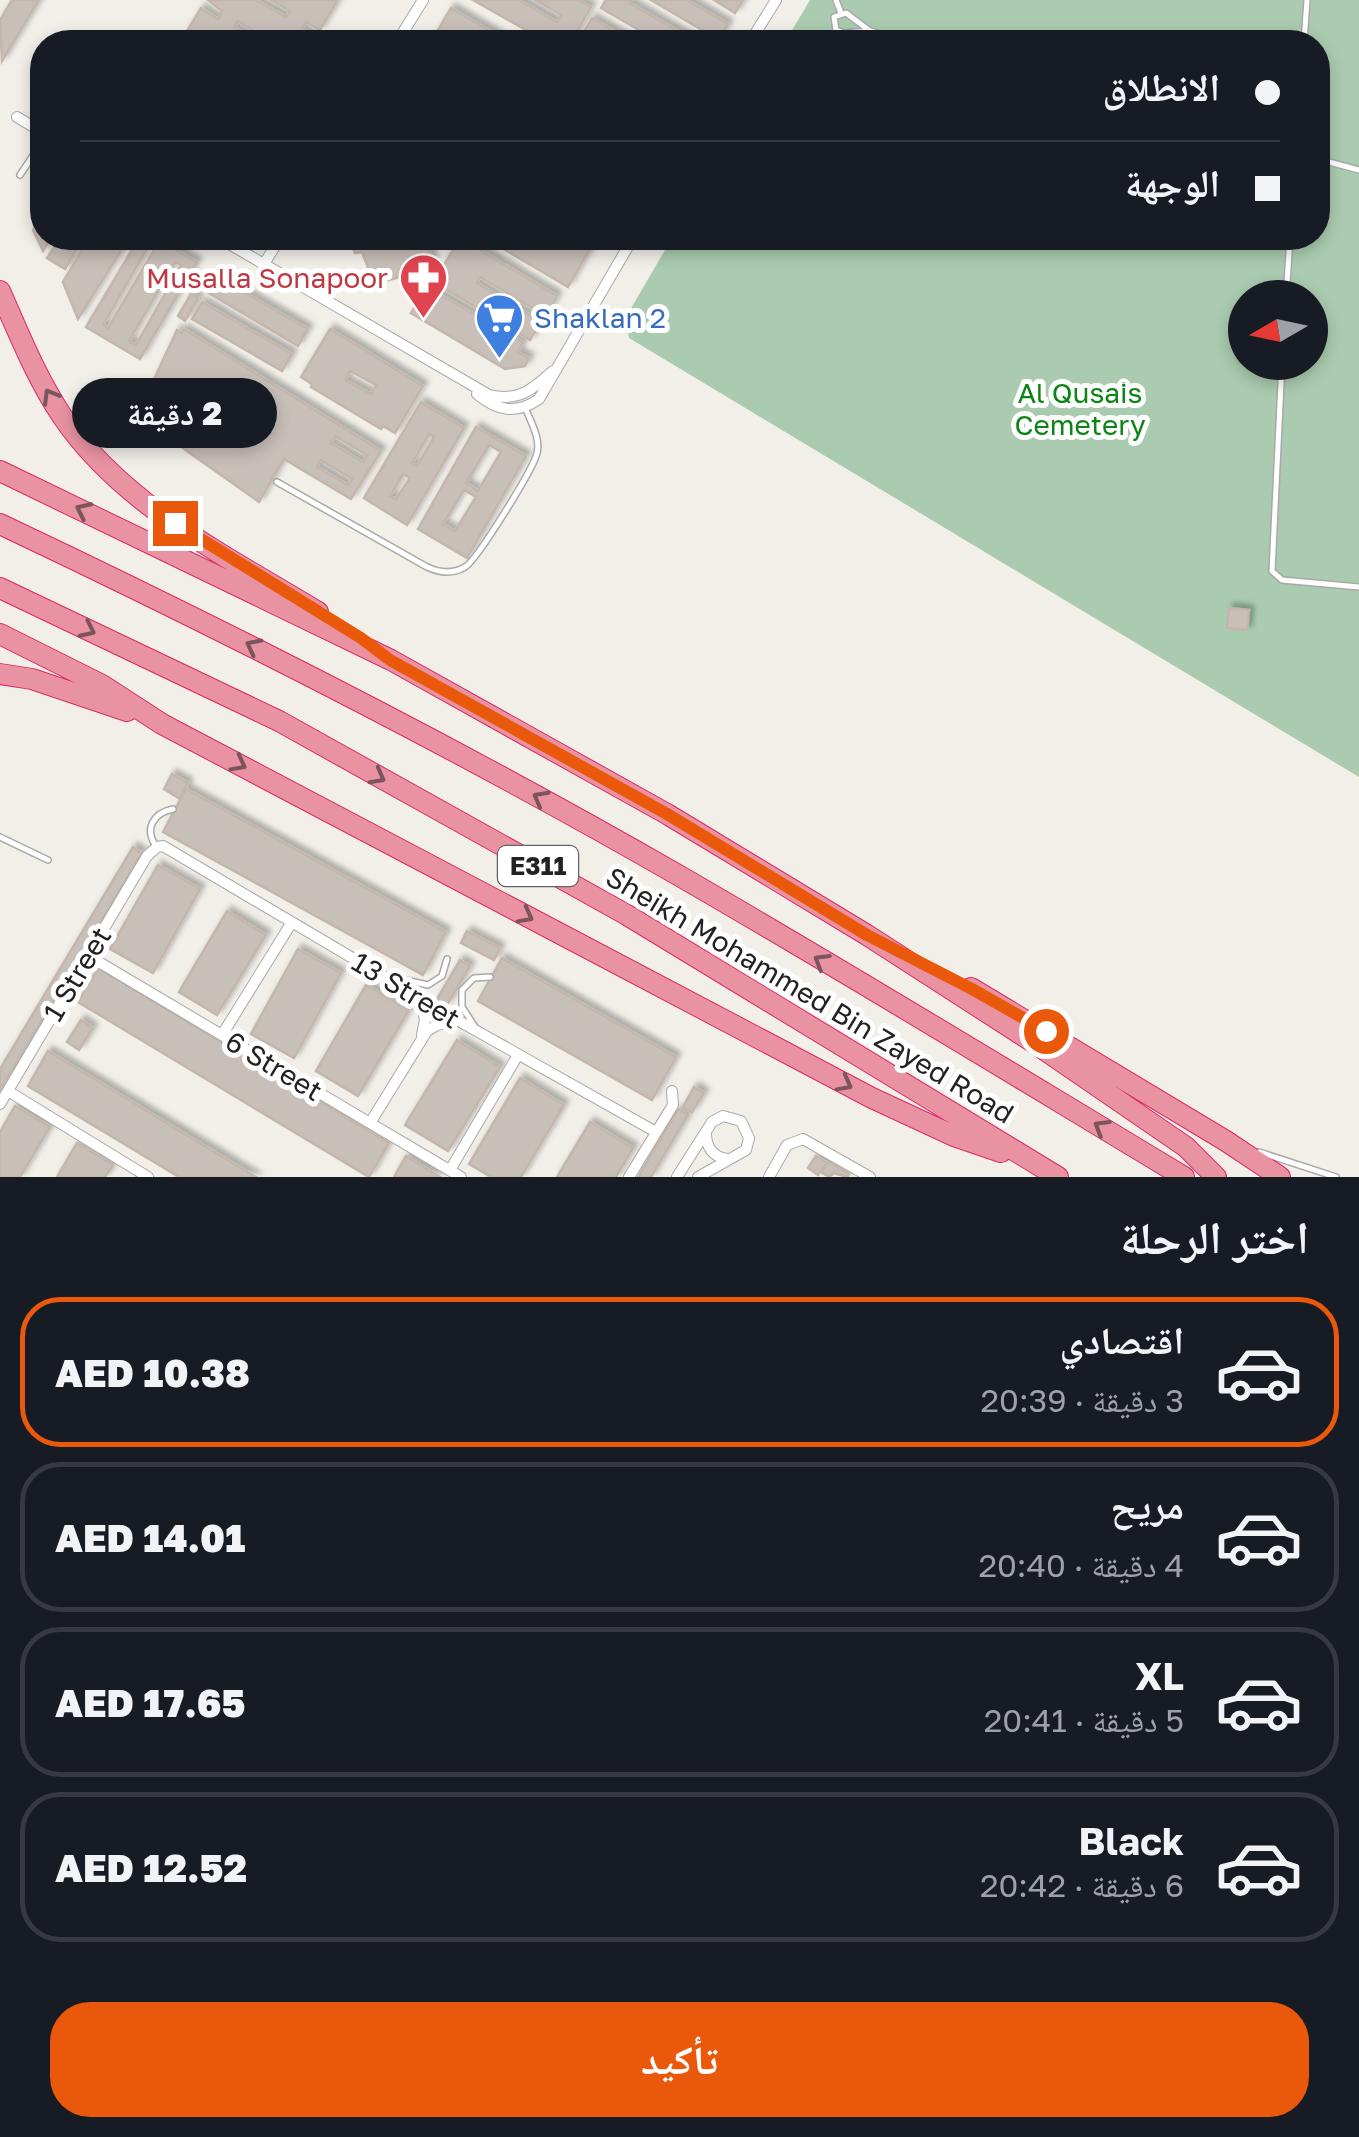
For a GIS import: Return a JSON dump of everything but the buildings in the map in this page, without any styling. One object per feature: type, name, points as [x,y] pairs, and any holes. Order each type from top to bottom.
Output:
[{"type":"highway","points":[[0,292],[40,380],[63,418],[122,484],[157,511],[390,660]]},
{"type":"highway","points":[[0,471],[390,660],[667,814],[867,935],[1134,1110],[1186,1146],[1216,1177]]},
{"type":"highway","name":"Sheikh Mohammed Bin Zayed Road","points":[[0,524],[174,606],[480,765],[677,875],[1184,1177]]},
{"type":"highway","name":"Sheikh Mohammed Bin Zayed Road","points":[[0,588],[296,731],[626,915],[1058,1177]]},
{"type":"highway","points":[[0,634],[132,702],[162,724],[899,1112],[954,1136],[1038,1164]]},
{"type":"highway","points":[[0,674],[32,679],[162,724]]},
{"type":"highway","points":[[867,935],[1010,1010],[1280,1177]]},
{"type":"street","points":[[404,30],[421,3],[408,0]]},
{"type":"street","points":[[757,30],[776,0]]},
{"type":"street","points":[[17,117],[30,125]]},
{"type":"street","points":[[240,250],[470,386],[498,408],[512,410],[525,408],[543,394],[626,250]]},
{"type":"street","points":[[264,264],[273,250]]},
{"type":"street","points":[[470,386],[501,398],[518,397],[532,391],[553,371]]},
{"type":"street","name":"13 Street","points":[[156,847],[169,848],[421,999],[656,1132]]},
{"type":"street","name":"1 Street","points":[[0,1104],[147,856],[156,847]]},
{"type":"street","points":[[222,1035],[292,922]]},
{"type":"street","name":"6 Street","points":[[87,955],[460,1177]]},
{"type":"street","points":[[370,1123],[420,1040],[426,1020],[421,999]]},
{"type":"street","points":[[420,1040],[437,1025],[459,1021]]},
{"type":"street","points":[[450,1170],[518,1055]]},
{"type":"street","points":[[8,1091],[126,1172],[148,1177]]},
{"type":"street","points":[[629,1177],[673,1105],[672,1091]]},
{"type":"street","points":[[677,1177],[712,1122],[724,1116],[736,1118],[746,1126],[748,1144],[741,1154],[698,1177]]},
{"type":"street","points":[[706,1132],[709,1148],[730,1160]]},
{"type":"street","points":[[768,1177],[797,1139],[809,1140],[863,1175]]},
{"type":"lane","points":[[836,0],[842,13],[868,30]]},
{"type":"lane","points":[[1305,30],[1307,0]]},
{"type":"lane","points":[[838,30],[832,22],[842,13]]},
{"type":"lane","points":[[20,175],[30,160]]},
{"type":"lane","points":[[1330,162],[1359,170]]},
{"type":"lane","points":[[1287,280],[1289,250]]},
{"type":"lane","points":[[1281,380],[1272,572],[1282,580],[1359,588]]},
{"type":"lane","points":[[277,482],[427,567],[442,572],[457,570],[475,558],[535,458],[537,439],[525,408]]},
{"type":"lane","points":[[156,847],[151,825],[160,812],[173,809]]},
{"type":"lane","points":[[0,837],[48,860]]},
{"type":"lane","points":[[376,972],[428,985],[442,976],[447,960]]},
{"type":"lane","points":[[480,1033],[460,999],[467,983],[490,977]]},
{"type":"lane","points":[[1226,1141],[1336,1177]]},
{"type":"green space","name":"Al Qusais Cemetery","points":[[810,0],[1359,0],[1359,777],[629,338],[626,317],[665,250],[1330,250],[1330,30],[792,30]]},
{"type":"place","name":"Musalla Sonapoor","points":[[423,320]]},
{"type":"place","name":"Shaklan 2","points":[[499,360]]},
{"type":"route","points":[[175,523],[390,660],[667,814],[867,935],[1046,1031]]}]
